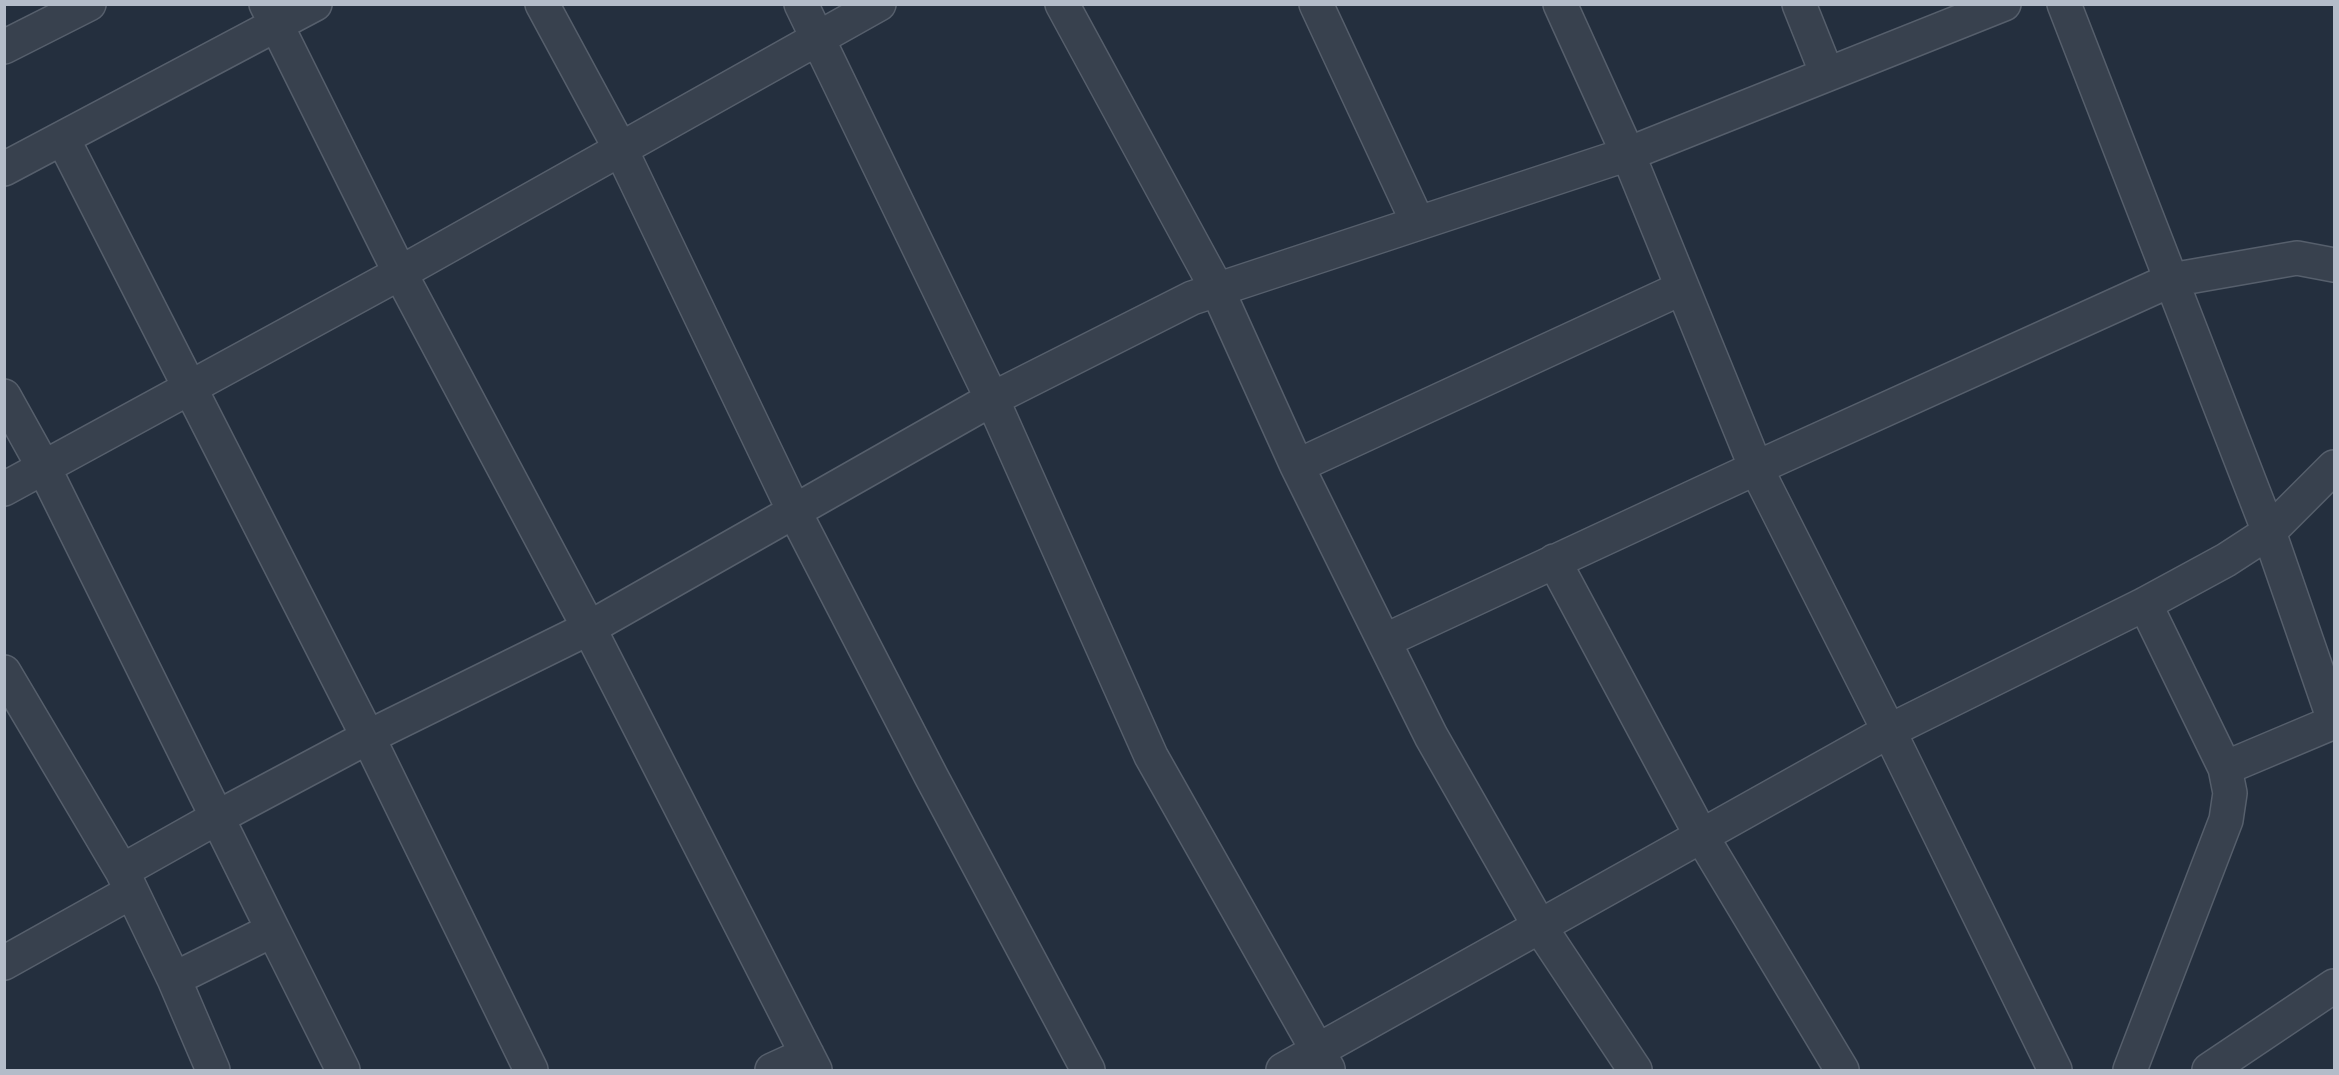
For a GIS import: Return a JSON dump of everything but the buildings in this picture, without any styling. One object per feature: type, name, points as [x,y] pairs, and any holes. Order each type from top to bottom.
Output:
[{"type":"street","points":[[4,47],[89,4]]},
{"type":"street","points":[[4,169],[63,139],[271,15],[315,4]]},
{"type":"street","points":[[542,4],[621,150],[794,511],[931,776],[1088,1071]]},
{"type":"street","points":[[801,4],[992,399],[1151,756],[1323,1061]]},
{"type":"street","points":[[4,489],[621,150],[879,4]]},
{"type":"street","points":[[1062,4],[1217,289],[1297,466],[1431,736],[1540,927],[1635,1071]]},
{"type":"street","points":[[1316,4],[1418,223]]},
{"type":"street","points":[[1560,4],[1628,154],[1756,468],[1889,731],[2055,1071]]},
{"type":"street","points":[[1799,4],[1827,74]]},
{"type":"street","points":[[4,963],[127,882],[218,817],[368,737],[589,628],[992,399],[1192,298],[1628,154],[2004,4]]},
{"type":"street","points":[[2064,4],[2269,532],[2334,721],[2225,768]]},
{"type":"street","points":[[271,15],[399,273],[589,628],[811,1062],[772,1071]]},
{"type":"street","points":[[63,139],[368,737],[531,1071]]},
{"type":"street","points":[[1384,640],[2171,280],[2297,258],[2334,265]]},
{"type":"street","points":[[1297,466],[1682,288]]},
{"type":"street","points":[[4,396],[44,468],[343,1071]]},
{"type":"street","points":[[1283,1071],[1323,1061],[1540,927],[1889,731],[2145,604],[2226,560],[2269,532],[2334,467]]},
{"type":"street","points":[[1554,561],[1702,837],[1842,1071]]},
{"type":"street","points":[[2130,1071],[2226,820],[2230,793],[2225,768],[2145,604]]},
{"type":"street","points":[[4,672],[127,882],[174,979],[213,1071]]},
{"type":"street","points":[[174,979],[273,930]]},
{"type":"street","points":[[2211,1070],[2334,986]]}]
